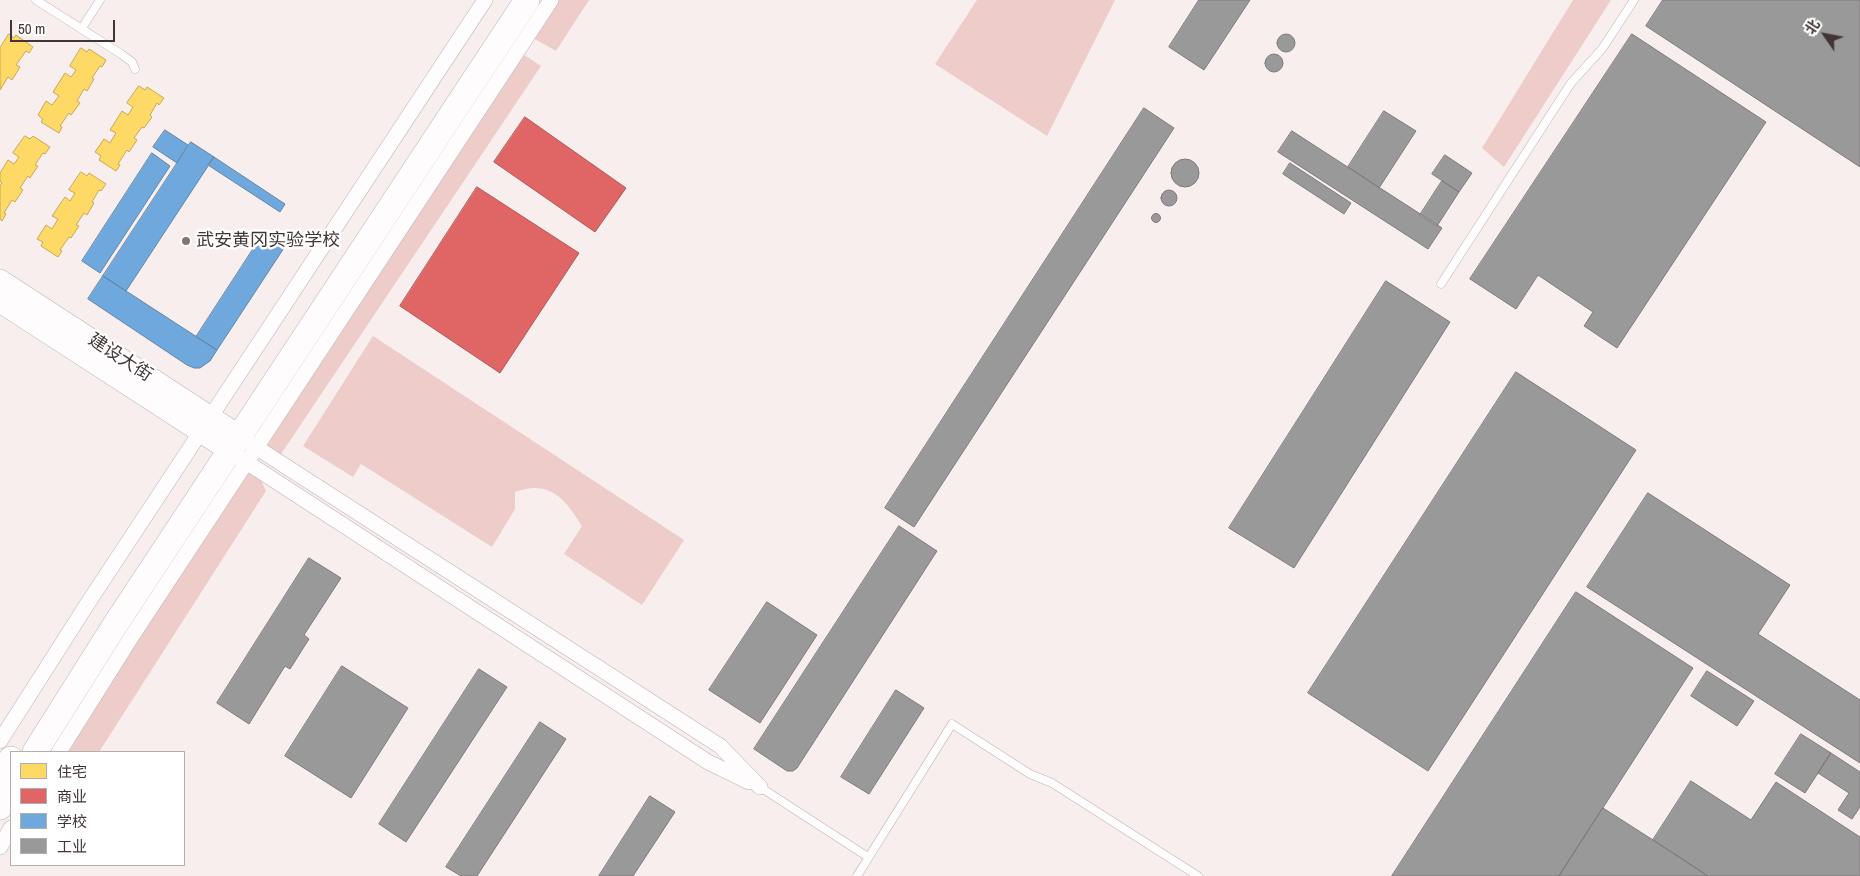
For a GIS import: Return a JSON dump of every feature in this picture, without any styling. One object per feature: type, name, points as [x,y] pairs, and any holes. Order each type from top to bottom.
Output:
[{"type":"highway","points":[[35,751],[115,625],[228,439],[508,0]]},
{"type":"highway","points":[[17,751],[102,616],[228,439],[527,0]]},
{"type":"highway","points":[[0,777],[10,761]]},
{"type":"highway","points":[[0,807],[10,791]]},
{"type":"main road","name":"建设大街","points":[[0,280],[228,439]]},
{"type":"main road","name":"建设大街","points":[[0,302],[228,439]]},
{"type":"street","points":[[60,751],[132,636],[228,439],[485,0]]},
{"type":"street","points":[[0,741],[86,606],[228,439],[551,0]]},
{"type":"street","points":[[228,439],[708,762],[760,787]]},
{"type":"street","points":[[0,847],[10,830]]},
{"type":"lane","points":[[36,0],[132,62],[135,69]]},
{"type":"lane","points":[[82,28],[100,0]]},
{"type":"lane","points":[[1441,284],[1570,83],[1602,49],[1634,0]]},
{"type":"lane","points":[[857,876],[952,724],[1030,774],[1052,783],[1198,876]]},
{"type":"lane","points":[[760,787],[868,857]]},
{"type":"shaded area","points":[[551,0],[589,0],[556,51],[528,35]]},
{"type":"shaded area","points":[[977,0],[1115,0],[1047,136],[935,64]]},
{"type":"shaded area","points":[[1573,0],[1611,0],[1504,167],[1482,148]]},
{"type":"shaded area","points":[[518,51],[541,66],[277,460],[263,437]]},
{"type":"shaded area","points":[[373,336],[684,540],[642,605],[564,554],[582,526],[563,500],[547,490],[538,488],[515,492],[515,509],[492,547],[361,464],[353,477],[303,446]]},
{"type":"shaded area","points":[[255,468],[266,491],[100,751],[61,751],[239,474]]},
{"type":"building: 住宅","points":[[9,34],[14,38],[16,35],[33,47],[29,53],[26,51],[16,65],[20,67],[12,80],[8,77],[0,90],[0,48]]},
{"type":"building: 住宅","points":[[81,48],[87,52],[89,49],[106,60],[92,78],[94,79],[87,91],[84,89],[77,101],[80,103],[71,115],[69,113],[60,126],[62,127],[59,133],[41,122],[43,119],[38,115],[46,101],[52,105],[59,96],[53,92],[65,73],[71,77],[76,70],[70,66]]},
{"type":"building: 住宅","points":[[139,86],[145,90],[147,87],[164,98],[159,105],[157,103],[150,115],[152,117],[134,138],[137,140],[129,152],[127,150],[116,171],[99,160],[101,156],[95,152],[104,139],[110,143],[116,133],[110,130],[122,111],[128,115],[133,107],[127,103]]},
{"type":"building: 住宅","points":[[25,136],[30,139],[33,136],[50,147],[45,154],[43,153],[35,165],[38,166],[30,178],[28,176],[20,188],[23,190],[15,202],[12,200],[4,213],[6,214],[2,221],[0,219],[0,186],[2,183],[0,181],[0,173],[8,160],[14,164],[19,157],[13,153]]},
{"type":"building: 住宅","points":[[81,172],[87,176],[89,173],[106,184],[101,191],[99,190],[87,215],[84,213],[76,225],[79,226],[60,250],[62,251],[58,257],[41,246],[43,242],[37,239],[46,225],[52,229],[58,219],[52,216],[65,197],[70,201],[75,193],[69,190]]},
{"type":"building: 商业","points":[[525,117],[626,188],[595,232],[494,162]]},
{"type":"building: 商业","points":[[477,187],[579,253],[500,373],[400,306]]},
{"type":"building: 学校","points":[[165,130],[188,145],[177,163],[153,147]]},
{"type":"building: 学校","points":[[191,142],[214,157],[126,291],[103,276]]},
{"type":"building: 学校","points":[[152,153],[170,166],[100,273],[82,261]]},
{"type":"building: 学校","points":[[214,157],[285,204],[280,212],[208,165]]},
{"type":"building: 学校","points":[[263,234],[284,248],[217,350],[196,337]]},
{"type":"building: 学校","points":[[103,276],[217,350],[210,361],[200,368],[187,365],[88,299]]},
{"type":"building: 工业","points":[[1199,0],[1250,0],[1204,70],[1169,47]]},
{"type":"building: 工业","points":[[1663,0],[1860,0],[1860,167],[1646,26]]},
{"type":"building: 工业","points":[[1286,34],[1292,37],[1295,43],[1292,49],[1286,52],[1280,49],[1277,43],[1280,37]]},
{"type":"building: 工业","points":[[1632,34],[1766,122],[1617,348],[1584,326],[1593,312],[1538,275],[1516,309],[1470,279]]},
{"type":"building: 工业","points":[[1274,54],[1280,57],[1283,63],[1280,69],[1274,72],[1268,69],[1265,63],[1268,57]]},
{"type":"building: 工业","points":[[1144,108],[1174,128],[914,527],[885,508]]},
{"type":"building: 工业","points":[[1384,111],[1416,131],[1379,188],[1348,167]]},
{"type":"building: 工业","points":[[1292,131],[1442,228],[1428,249],[1278,152]]},
{"type":"building: 工业","points":[[1445,155],[1472,173],[1459,192],[1432,174]]},
{"type":"building: 工业","points":[[1185,159],[1195,163],[1199,173],[1195,183],[1185,187],[1175,183],[1171,173],[1175,163]]},
{"type":"building: 工业","points":[[1290,163],[1351,203],[1344,214],[1283,174]]},
{"type":"building: 工业","points":[[1442,181],[1459,192],[1437,226],[1420,215]]},
{"type":"building: 工业","points":[[1166,190],[1172,190],[1177,195],[1175,204],[1166,206],[1161,201],[1161,195]]},
{"type":"building: 工业","points":[[1156,213],[1161,218],[1156,223],[1151,218]]},
{"type":"building: 工业","points":[[1386,281],[1450,322],[1294,568],[1229,528]]},
{"type":"building: 工业","points":[[1516,372],[1636,450],[1428,771],[1308,693]]},
{"type":"building: 工业","points":[[1648,493],[1790,585],[1758,634],[1860,700],[1860,763],[1587,587]]},
{"type":"building: 工业","points":[[899,526],[937,551],[797,768],[793,771],[787,771],[754,749]]},
{"type":"building: 工业","points":[[309,558],[341,578],[304,635],[309,639],[290,669],[285,666],[249,724],[217,703]]},
{"type":"building: 工业","points":[[1576,592],[1693,668],[1559,876],[1392,876]]},
{"type":"building: 工业","points":[[767,602],[817,635],[760,723],[709,690]]},
{"type":"building: 工业","points":[[342,666],[408,708],[351,798],[285,756]]},
{"type":"building: 工业","points":[[479,669],[507,687],[406,842],[379,824]]},
{"type":"building: 工业","points":[[1707,671],[1754,701],[1737,726],[1691,696]]},
{"type":"building: 工业","points":[[896,690],[924,708],[869,794],[841,777]]},
{"type":"building: 工业","points":[[540,722],[566,739],[477,876],[461,876],[446,867]]},
{"type":"building: 工业","points":[[1801,734],[1831,753],[1805,793],[1775,774]]},
{"type":"building: 工业","points":[[1831,753],[1860,772],[1860,807],[1852,819],[1838,810],[1849,793],[1818,773]]},
{"type":"building: 工业","points":[[1691,781],[1751,820],[1776,782],[1860,837],[1860,876],[1708,876],[1653,840]]},
{"type":"building: 工业","points":[[650,796],[675,812],[633,876],[599,876]]},
{"type":"building: 工业","points":[[1603,808],[1653,840],[1708,876],[1559,876]]},
{"type":"place","name":"武安黄冈实验学校","points":[[186,241]]}]
